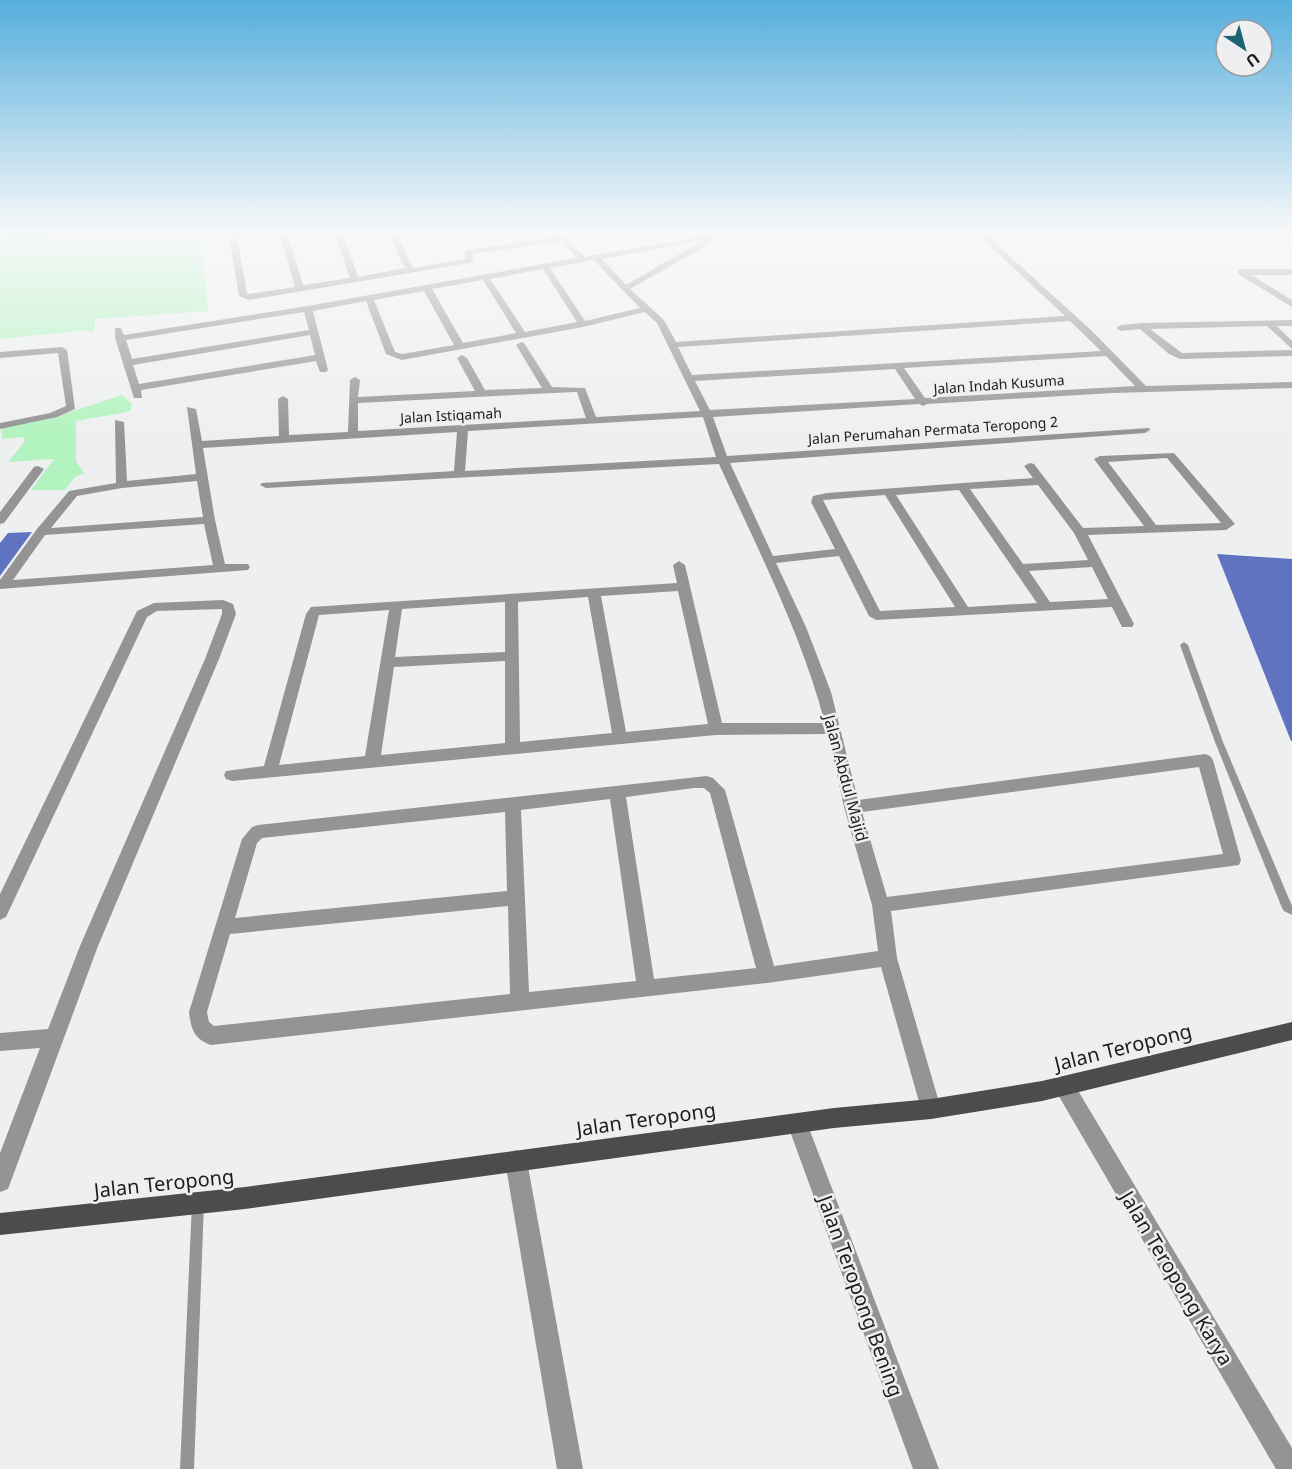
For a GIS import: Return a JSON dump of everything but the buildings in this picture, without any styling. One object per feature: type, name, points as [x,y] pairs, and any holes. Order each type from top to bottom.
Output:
[{"type":"main road","name":"Jalan Teropong","points":[[0,1224],[198,1203],[797,1123],[931,1109],[1064,1086],[1292,1031]]},
{"type":"street","points":[[320,357],[137,392],[119,334],[308,309],[356,300]]},
{"type":"street","points":[[370,300],[391,354],[402,357],[461,352],[522,340],[645,309]]},
{"type":"street","points":[[433,300],[481,393]]},
{"type":"street","points":[[498,300],[549,390]]},
{"type":"street","points":[[567,300],[583,324]]},
{"type":"street","name":"Jalan Abdul Majid","points":[[636,300],[661,322],[690,378],[707,415],[723,460],[799,627],[824,692],[852,807],[882,905],[888,958],[931,1109]]},
{"type":"street","points":[[1052,300],[1144,390]]},
{"type":"street","points":[[308,309],[323,370]]},
{"type":"street","points":[[673,345],[1072,318]]},
{"type":"street","points":[[1121,328],[1292,323]]},
{"type":"street","points":[[1270,324],[1292,346]]},
{"type":"street","points":[[1142,326],[1172,352],[1180,356],[1292,353]]},
{"type":"street","points":[[128,363],[314,332]]},
{"type":"street","points":[[0,355],[62,350],[71,407],[52,415],[0,426]]},
{"type":"street","points":[[690,378],[1108,353]]},
{"type":"street","points":[[898,366],[923,403]]},
{"type":"street","points":[[353,435],[355,380]]},
{"type":"street","name":"Jalan Indah Kusuma","points":[[707,415],[1144,390],[1292,385]]},
{"type":"street","points":[[353,400],[581,390],[593,422]]},
{"type":"street","points":[[283,399],[284,438]]},
{"type":"street","points":[[191,409],[220,568]]},
{"type":"street","name":"Jalan Istiqamah","points":[[197,445],[284,438],[707,415]]},
{"type":"street","points":[[119,422],[122,485]]},
{"type":"street","points":[[459,474],[463,429]]},
{"type":"street","name":"Jalan Perumahan Permata Teropong 2","points":[[267,485],[723,460],[1145,430]]},
{"type":"street","points":[[1080,532],[1226,526],[1229,524],[1170,455],[1100,459],[1152,528]]},
{"type":"street","points":[[1030,466],[1080,532],[1126,624]]},
{"type":"street","points":[[0,520],[38,469]]},
{"type":"street","points":[[2,584],[73,493],[122,485],[203,477]]},
{"type":"street","points":[[1041,481],[817,498],[876,616],[1116,603]]},
{"type":"street","points":[[963,487],[1047,607]]},
{"type":"street","points":[[889,492],[965,612]]},
{"type":"street","points":[[41,532],[210,520]]},
{"type":"street","points":[[768,560],[843,552]]},
{"type":"street","points":[[1020,568],[1096,563]]},
{"type":"street","points":[[679,565],[716,729]]},
{"type":"street","points":[[2,584],[243,567]]},
{"type":"street","points":[[270,771],[313,614],[322,609],[684,587]]},
{"type":"street","points":[[594,593],[620,738]]},
{"type":"street","points":[[511,598],[513,747]]},
{"type":"street","points":[[0,912],[142,614],[154,607],[223,604],[228,607],[229,614],[212,659],[90,946],[0,1182]]},
{"type":"street","points":[[372,761],[396,605]]},
{"type":"street","points":[[388,662],[512,656]]},
{"type":"street","points":[[232,775],[716,729],[834,728]]},
{"type":"street","points":[[852,807],[1205,760],[1233,860],[882,905]]},
{"type":"street","points":[[767,975],[715,786],[707,782],[694,782],[513,805],[258,832],[250,839],[198,1012],[200,1027],[210,1036],[767,975],[888,958]]},
{"type":"street","points":[[617,793],[646,987]]},
{"type":"street","points":[[513,805],[520,1002]]},
{"type":"street","points":[[223,927],[516,898]]},
{"type":"street","points":[[0,1042],[54,1038]]},
{"type":"street","name":"Jalan Teropong Karya","points":[[1064,1086],[1290,1469]]},
{"type":"street","name":"Jalan Teropong Bening","points":[[797,1123],[926,1469]]},
{"type":"street","points":[[516,1161],[570,1469]]},
{"type":"lane","points":[[1184,645],[1219,742],[1287,908],[1292,911]]},
{"type":"lane","points":[[187,1469],[198,1203]]},
{"type":"green space","points":[[0,300],[207,300],[208,311],[95,319],[94,332],[87,330],[0,339]]},
{"type":"green space","points":[[122,395],[132,404],[131,410],[76,421],[76,461],[84,473],[75,477],[65,490],[31,490],[54,459],[8,462],[25,441],[23,437],[2,439],[1,428],[61,415]]}]
